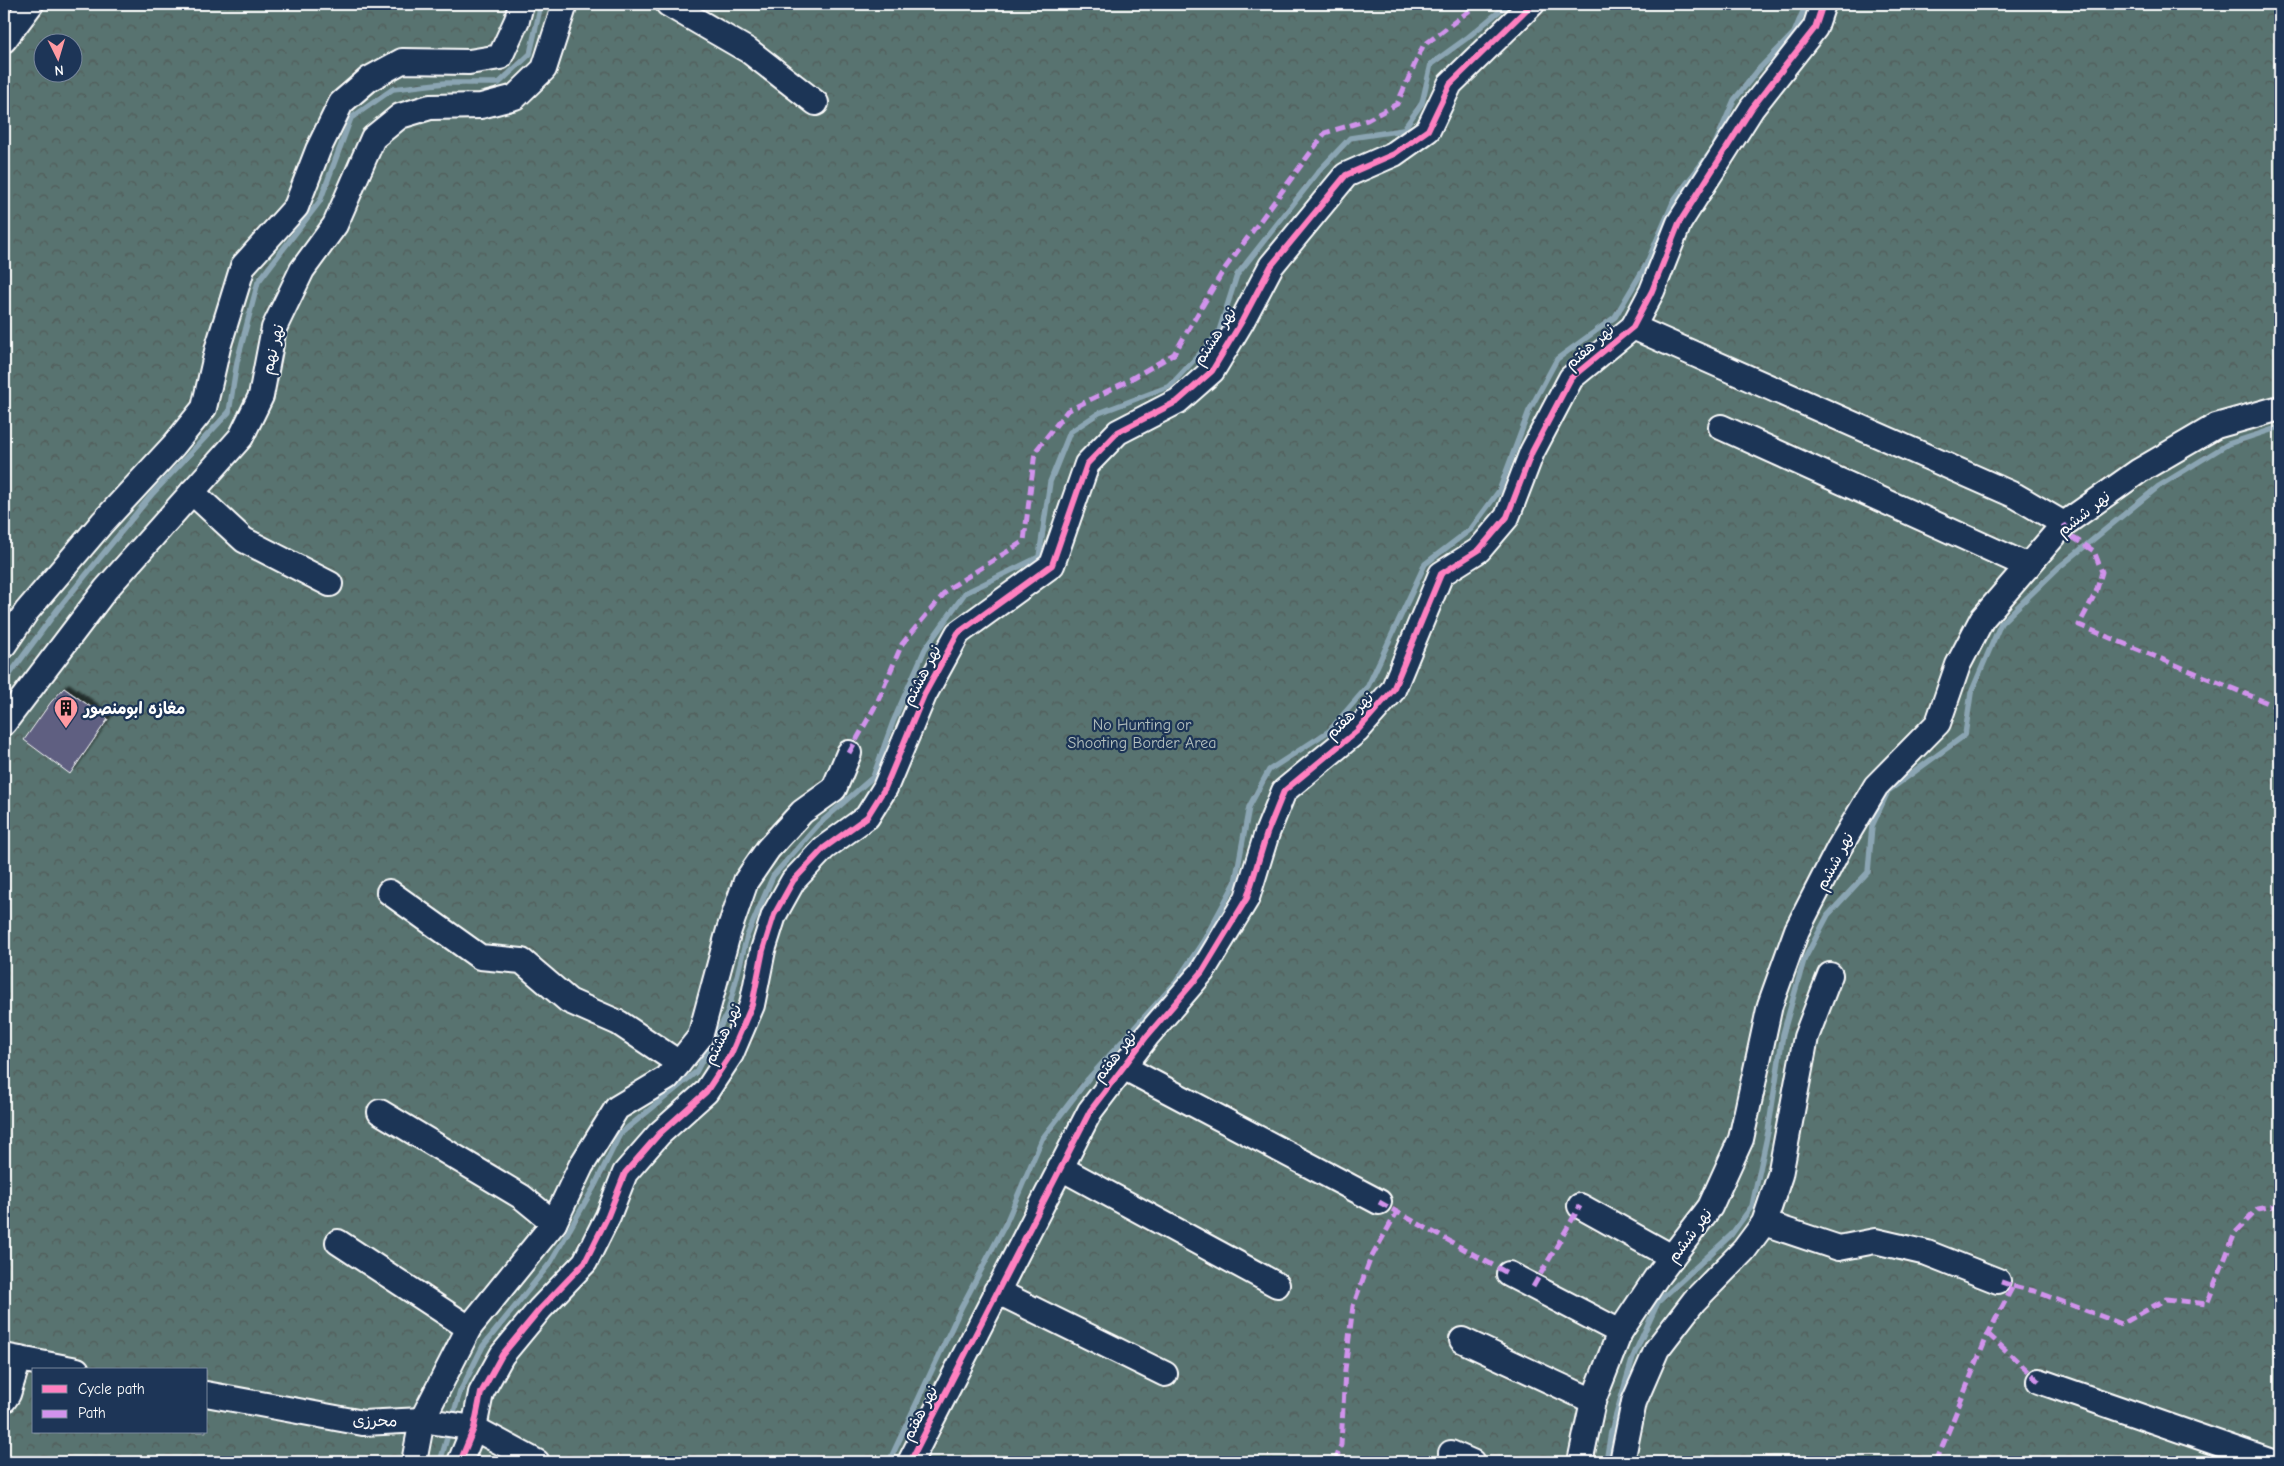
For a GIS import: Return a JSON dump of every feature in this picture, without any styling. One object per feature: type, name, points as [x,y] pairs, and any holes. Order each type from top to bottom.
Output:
[{"type":"street","points":[[4,40],[32,4]]},
{"type":"street","points":[[4,645],[27,611],[102,523],[174,445],[204,408],[218,347],[243,266],[296,207],[318,150],[341,103],[368,79],[402,61],[469,62],[500,57],[518,20],[520,4]]},
{"type":"street","name":"نهر نهم","points":[[4,723],[106,588],[241,436],[261,396],[274,328],[302,270],[335,224],[373,138],[400,116],[430,107],[481,106],[515,97],[544,68],[565,4]]},
{"type":"street","points":[[668,4],[749,50],[816,103]]},
{"type":"street","name":"نهر هشتم","points":[[460,1462],[468,1427],[481,1393],[502,1355],[540,1309],[585,1262],[608,1216],[625,1173],[659,1134],[706,1092],[731,1054],[752,1005],[763,950],[774,915],[793,881],[824,848],[867,817],[885,788],[924,695],[958,633],[1052,565],[1087,464],[1118,432],[1178,401],[1212,371],[1242,321],[1271,266],[1346,175],[1394,154],[1428,130],[1450,84],[1532,4]]},
{"type":"street","name":"نهر هفتم","points":[[910,1462],[1059,1167],[1090,1110],[1123,1066],[1202,972],[1226,934],[1246,898],[1267,833],[1284,792],[1357,731],[1393,690],[1442,574],[1479,550],[1507,517],[1532,452],[1571,378],[1633,327],[1652,291],[1679,223],[1752,108],[1815,28],[1823,4]]},
{"type":"street","points":[[1633,327],[2016,496],[2064,524]]},
{"type":"street","name":"نهر ششم","points":[[1580,1462],[1593,1401],[1620,1332],[1672,1257],[1710,1207],[1741,1139],[1770,1005],[1797,930],[1839,848],[1876,786],[1938,724],[1958,665],[1982,619],[2064,524],[2139,471],[2216,426],[2280,408]]},
{"type":"street","points":[[1721,427],[2028,566]]},
{"type":"street","points":[[192,492],[244,540],[330,584]]},
{"type":"street","points":[[414,1462],[429,1421],[469,1328],[554,1223],[581,1166],[617,1108],[667,1078],[700,1037],[721,967],[729,930],[746,881],[768,849],[802,812],[834,789],[849,753]]},
{"type":"street","points":[[389,892],[480,957],[522,961],[569,1001],[619,1024],[679,1063]]},
{"type":"street","points":[[1622,1462],[1634,1402],[1657,1349],[1694,1301],[1744,1250],[1764,1224],[1780,1175],[1806,1037],[1830,975]]},
{"type":"street","points":[[1123,1066],[1379,1202]]},
{"type":"street","points":[[380,1112],[522,1197],[554,1223]]},
{"type":"street","points":[[1059,1167],[1277,1285]]},
{"type":"street","points":[[1580,1206],[1672,1257]]},
{"type":"street","points":[[1764,1224],[1838,1248],[1874,1241],[1927,1253],[1998,1281]]},
{"type":"street","points":[[338,1242],[469,1328]]},
{"type":"street","points":[[1509,1274],[1620,1332]]},
{"type":"street","points":[[996,1291],[1165,1374]]},
{"type":"street","points":[[1462,1340],[1593,1401]]},
{"type":"street","points":[[4,1400],[8,1394],[11,1358],[66,1368]]},
{"type":"street","points":[[2039,1381],[2272,1462]]},
{"type":"street","name":"محرزی","points":[[208,1394],[363,1423],[429,1421],[468,1427],[537,1462]]},
{"type":"street","points":[[1450,1453],[1472,1462]]},
{"type":"green space","name":"No Hunting or Shooting Border Area","points":[[4,4],[2280,4],[2280,1462],[4,1462]]},
{"type":"building","name":"مغازه ابومنصور","points":[[64,688],[108,719],[70,774],[24,740],[51,702]]},
{"type":"waterway","points":[[4,682],[58,609],[153,493],[229,412],[237,362],[258,282],[320,201],[351,118],[393,89],[445,83],[499,83],[530,54],[541,4]]},
{"type":"waterway","points":[[452,1419],[460,1392],[483,1346],[551,1262],[594,1187],[620,1134],[696,1072],[728,1012],[747,936],[773,876],[819,824],[873,777],[893,722],[925,649],[965,593],[1039,557],[1050,482],[1070,432],[1099,413],[1170,386],[1218,334],[1237,275],[1319,171],[1350,138],[1403,130],[1422,103],[1431,64],[1467,38],[1508,4]]},
{"type":"waterway","points":[[889,1462],[961,1308],[1006,1223],[1042,1139],[1088,1079],[1176,982],[1204,940],[1235,883],[1249,807],[1269,770],[1329,731],[1368,686],[1425,564],[1471,529],[1499,491],[1529,411],[1557,359],[1615,317],[1646,265],[1674,200],[1713,149],[1734,100],[1759,69],[1794,33],[1806,4]]},
{"type":"waterway","points":[[1606,1462],[1611,1432],[1633,1357],[1658,1302],[1731,1235],[1752,1206],[1768,1132],[1783,1034],[1804,960],[1828,915],[1868,872],[1872,826],[1888,791],[1965,735],[1971,693],[2001,623],[2058,568],[2159,486],[2228,444],[2280,427]]},
{"type":"waterway","points":[[440,1462],[449,1431]]},
{"type":"marked path","points":[[849,753],[877,703],[902,644],[948,589],[1024,541],[1035,452],[1067,411],[1122,384],[1174,354],[1223,271],[1325,133],[1367,120],[1397,104],[1423,46],[1478,4]]},
{"type":"marked path","points":[[2064,524],[2072,537],[2094,551],[2102,572],[2096,592],[2079,625],[2280,708]]},
{"type":"marked path","points":[[1379,1202],[1509,1274]]},
{"type":"marked path","points":[[2013,1286],[2034,1291],[2122,1324],[2166,1299],[2207,1304],[2235,1233],[2258,1209],[2280,1205]]},
{"type":"marked path","points":[[1533,1287],[1580,1206]]},
{"type":"marked path","points":[[1335,1462],[1341,1445],[1345,1370],[1353,1306],[1370,1260],[1397,1212]]},
{"type":"marked path","points":[[1936,1462],[1988,1334],[2013,1286],[1998,1281]]},
{"type":"marked path","points":[[1988,1334],[2039,1381]]},
{"type":"cycle path","points":[[460,1462],[474,1428],[481,1393],[502,1355],[540,1309],[585,1262],[608,1216],[625,1173],[659,1134],[706,1092],[731,1054],[752,1005],[763,950],[774,915],[793,881],[824,848],[867,817],[885,788],[924,695],[958,633],[1052,565],[1087,464],[1118,432],[1178,401],[1212,371],[1242,321],[1271,266],[1346,175],[1394,154],[1428,130],[1450,84],[1532,4]]},
{"type":"cycle path","points":[[910,1462],[1090,1111],[1147,1036],[1202,972],[1247,898],[1267,833],[1284,791],[1357,731],[1393,690],[1441,574],[1479,550],[1507,517],[1532,452],[1571,378],[1633,327],[1652,291],[1679,223],[1752,108],[1815,28],[1823,4]]},
{"type":"place","name":"مغازه ابومنصور","points":[[66,729]]}]
